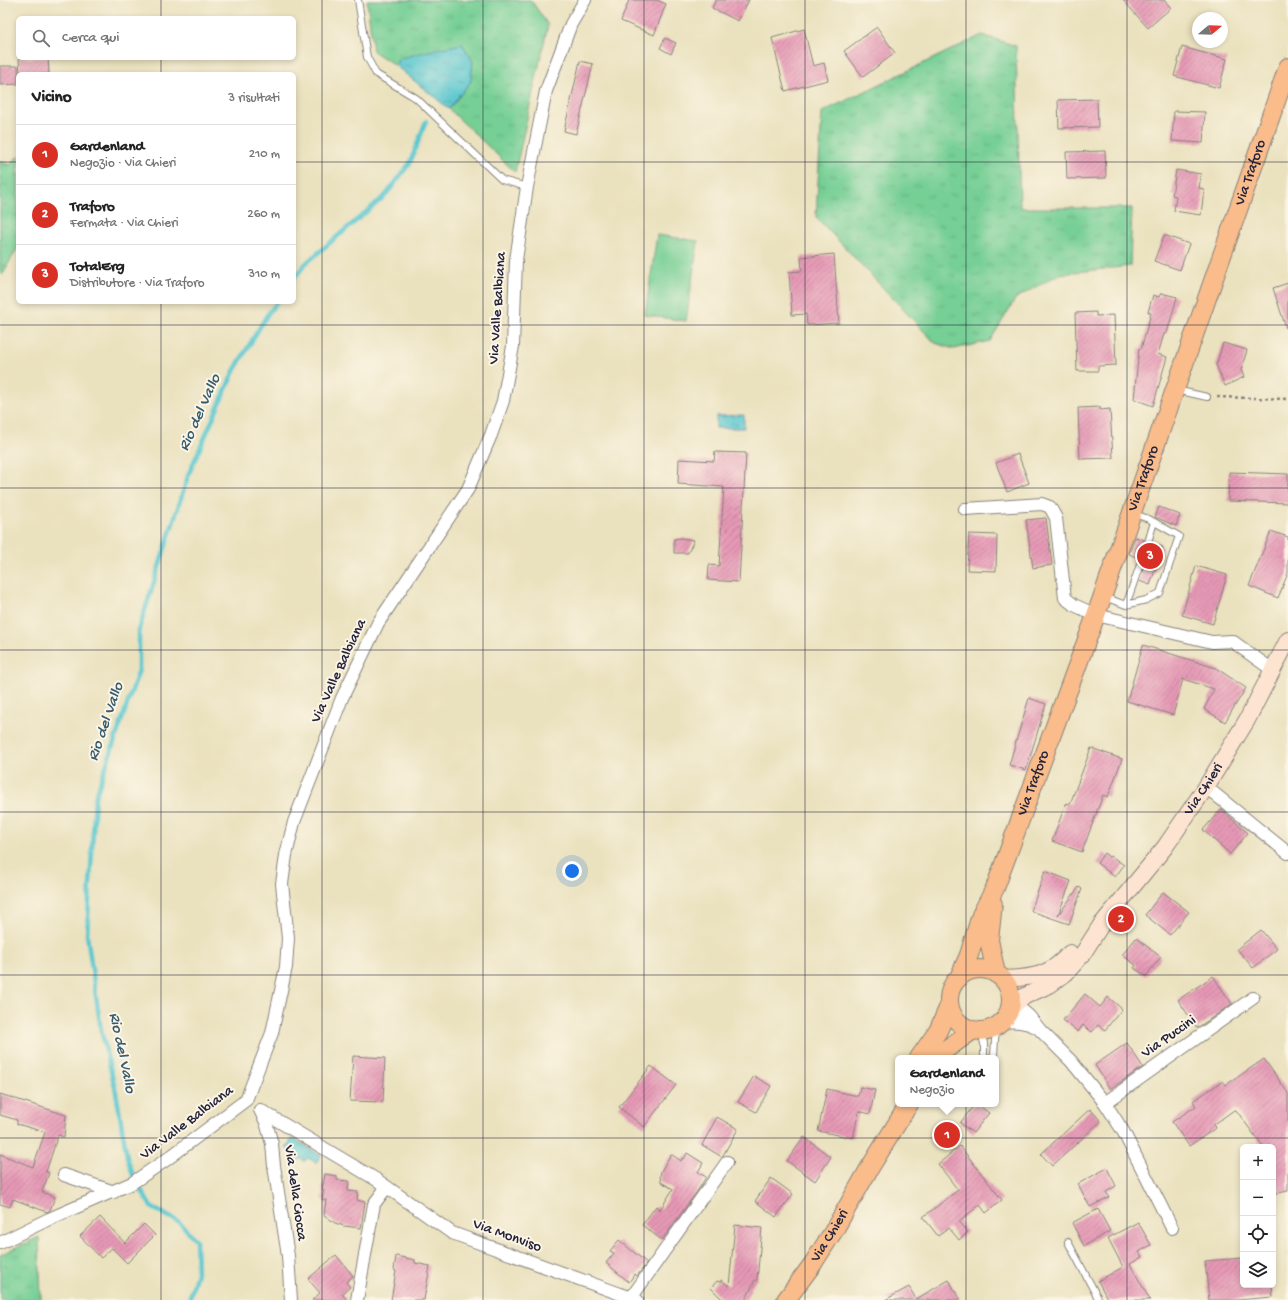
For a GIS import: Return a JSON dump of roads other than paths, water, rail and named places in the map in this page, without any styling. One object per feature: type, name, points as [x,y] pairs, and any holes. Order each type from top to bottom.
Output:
[{"type":"main road","name":"Via Traforo","points":[[959,978],[969,955],[981,915],[995,888],[1096,615],[1288,67]]},
{"type":"main road","name":"Via Chieri","points":[[940,1055],[945,1050],[992,1024],[1025,996],[1051,984],[1066,974],[1082,955],[1101,925],[1165,847],[1206,787],[1248,720],[1274,671],[1288,640]]},
{"type":"main road","name":"Via Traforo","points":[[995,888],[989,940],[999,977]]},
{"type":"main road","name":"Via Chieri","points":[[999,977],[1025,979],[1055,968],[1061,964],[1074,948],[1101,925]]},
{"type":"main road","points":[[920,1055],[938,1031],[949,1006],[951,990],[959,978],[965,973],[979,970],[991,972],[999,977],[1008,990],[1010,1000],[992,1024],[967,1028],[956,1020],[949,1006]]},
{"type":"main road","name":"Via Chieri","points":[[869,1169],[895,1104]]},
{"type":"main road","name":"Via Chieri","points":[[786,1300],[829,1239],[869,1169],[907,1107]]},
{"type":"street","name":"Via Valle Balbiana","points":[[0,1243],[132,1183],[166,1160],[246,1100],[272,1033],[286,967],[288,938],[282,884],[286,855],[294,822],[342,698],[375,630],[468,489],[491,435],[503,401],[513,346],[516,260],[527,187],[546,91],[571,24],[586,0]]},
{"type":"street","points":[[965,509],[1042,504],[1050,508],[1056,518],[1065,598],[1074,605],[1096,615],[1212,642],[1232,641],[1274,671]]},
{"type":"street","points":[[1206,787],[1288,853]]},
{"type":"street","name":"Via Puccini","points":[[1105,1103],[1252,998]]},
{"type":"street","points":[[992,1024],[1022,1010],[1071,1061],[1105,1103],[1123,1131],[1172,1228]]},
{"type":"street","points":[[246,1100],[260,1110]]},
{"type":"street","name":"Via Monviso","points":[[260,1110],[377,1180],[386,1188],[452,1232],[629,1299],[727,1162]]},
{"type":"street","name":"Via della Ciocca","points":[[260,1110],[266,1122],[272,1144],[288,1256],[291,1300]]},
{"type":"street","points":[[64,1175],[114,1192]]},
{"type":"street","points":[[357,1300],[374,1204],[386,1188]]},
{"type":"lane","points":[[358,0],[367,57],[376,74],[416,98],[502,180],[527,187]]},
{"type":"lane","points":[[1175,390],[1207,397]]},
{"type":"lane","points":[[1102,596],[1126,606],[1146,600],[1160,593],[1179,536],[1154,522],[1132,513]]},
{"type":"lane","points":[[1148,542],[1154,522]]},
{"type":"lane","points":[[1126,606],[1142,559]]},
{"type":"lane","points":[[984,1055],[984,1043],[992,1024]]},
{"type":"lane","points":[[992,1024],[994,1055]]},
{"type":"lane","points":[[1068,1242],[1099,1300]]},
{"type":"water","points":[[462,44],[473,61],[471,81],[449,109],[396,66],[398,59]]},
{"type":"water","points":[[744,415],[744,428],[716,428],[716,416]]},
{"type":"water","points":[[293,1138],[321,1156],[316,1163],[308,1158],[304,1162],[301,1159],[295,1159],[286,1147]]},
{"type":"waterway","name":"Rio del Vallo","points":[[296,276],[305,264],[385,196],[410,163],[426,121]]},
{"type":"waterway","name":"Rio del Vallo","points":[[133,1175],[127,1157],[116,1092],[101,1030],[87,935],[95,798],[139,670],[139,629],[189,473],[234,371],[267,315],[275,304]]},
{"type":"waterway","name":"Rio del Vallo","points":[[138,1184],[151,1207],[179,1222],[196,1240],[197,1273],[189,1300]]},
{"type":"place","name":"TotalErg","points":[[1150,556]]},
{"type":"place","name":"Traforo","points":[[1121,919]]},
{"type":"place","name":"Gardenland","points":[[947,1135]]}]
